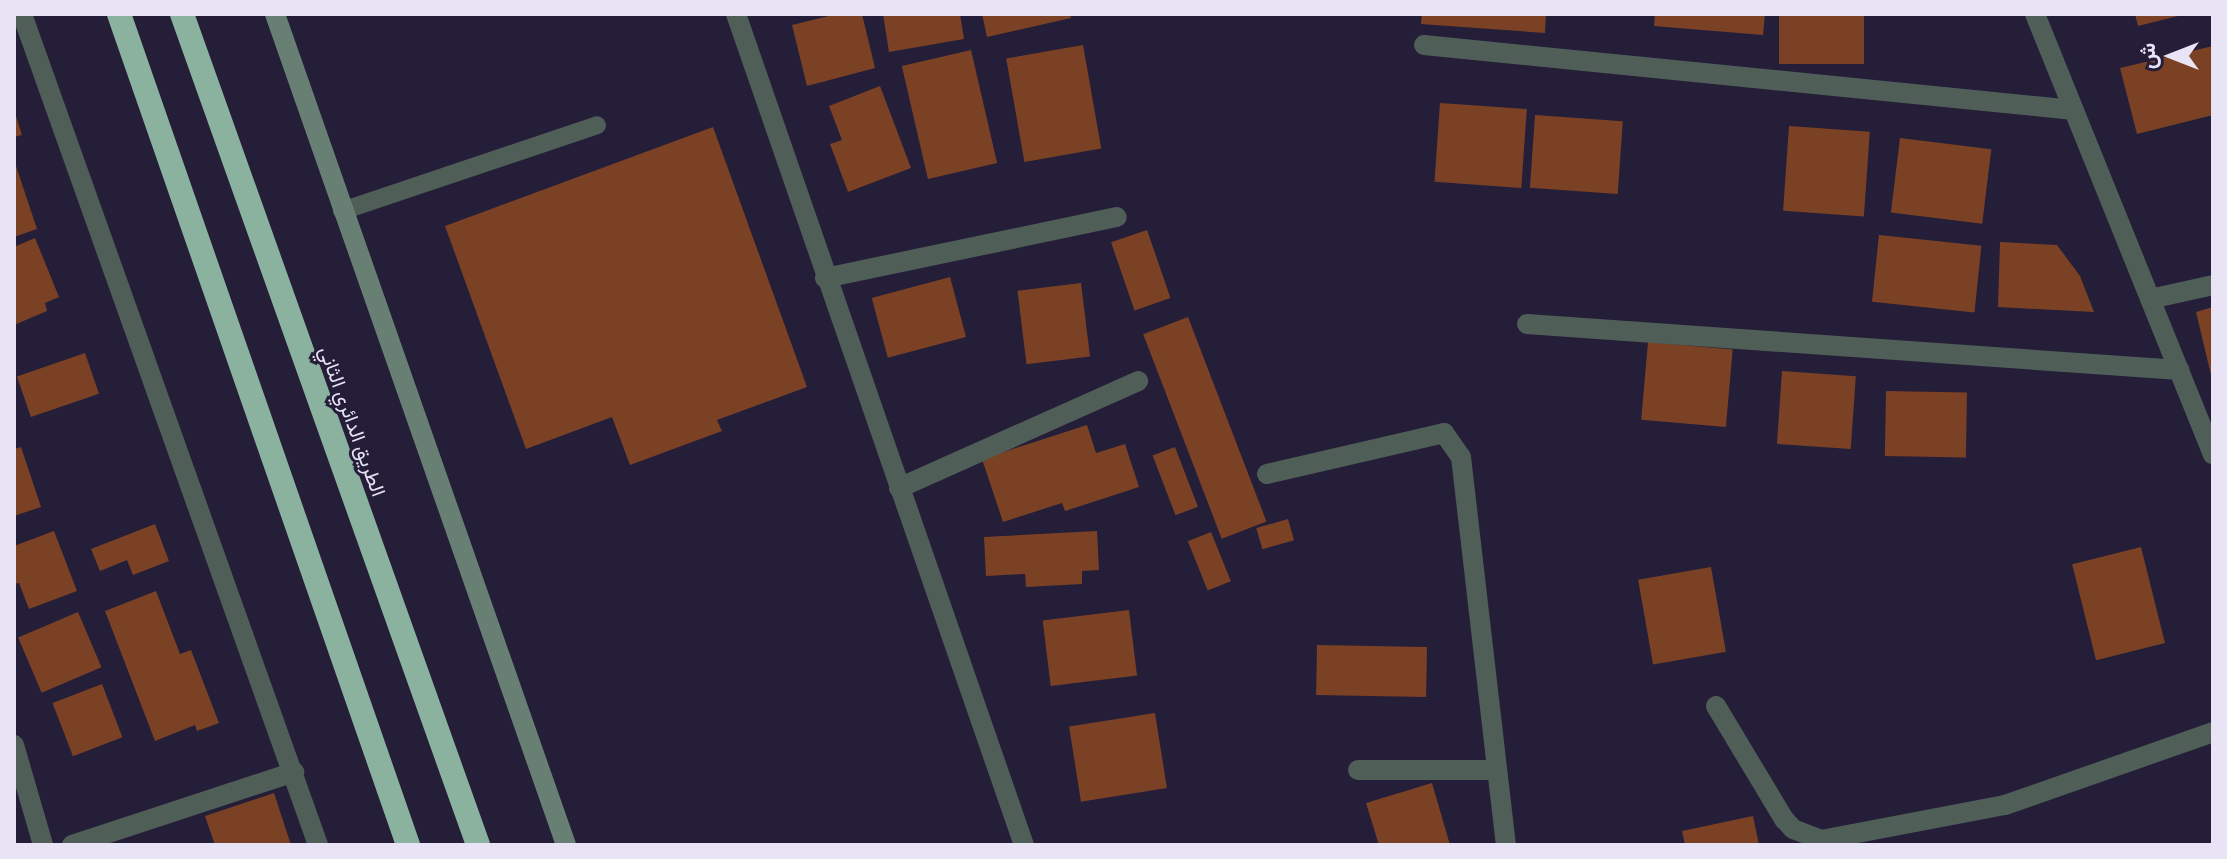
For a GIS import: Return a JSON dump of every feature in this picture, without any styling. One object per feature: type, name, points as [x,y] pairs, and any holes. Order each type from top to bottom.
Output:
[{"type":"highway","points":[[119,14],[408,845]]},
{"type":"highway","name":"الطريق الدائري الثاني","points":[[182,14],[478,845]]},
{"type":"street","points":[[22,14],[318,845]]},
{"type":"street","points":[[275,14],[566,845]]},
{"type":"street","points":[[736,14],[1024,845]]},
{"type":"street","points":[[2035,14],[2213,454]]},
{"type":"street","points":[[1424,45],[2074,110]]},
{"type":"street","points":[[825,278],[1117,217]]},
{"type":"street","points":[[2150,299],[2213,285]]},
{"type":"street","points":[[1527,324],[2179,370]]},
{"type":"street","points":[[899,488],[1138,381]]},
{"type":"street","points":[[1267,474],[1444,433],[1461,457],[1506,845]]},
{"type":"street","points":[[1716,706],[1784,819],[1793,829],[1821,840],[2005,805],[2213,732]]},
{"type":"street","points":[[14,745],[43,845]]},
{"type":"street","points":[[1358,770],[1495,770]]},
{"type":"street","points":[[72,845],[294,772]]},
{"type":"lane","points":[[342,211],[597,125]]},
{"type":"building","points":[[837,14],[862,14],[875,68],[807,86],[792,25]]},
{"type":"building","points":[[883,14],[960,14],[964,39],[889,52]]},
{"type":"building","points":[[982,14],[1070,14],[1071,18],[987,37]]},
{"type":"building","points":[[1422,14],[1546,14],[1545,33],[1421,24]]},
{"type":"building","points":[[1655,14],[1765,14],[1763,35],[1654,26]]},
{"type":"building","points":[[1779,14],[1864,14],[1864,64],[1779,64]]},
{"type":"building","points":[[2135,14],[2182,14],[2182,15],[2138,26]]},
{"type":"building","points":[[1083,45],[1101,148],[1024,162],[1006,59]]},
{"type":"building","points":[[2213,46],[2213,115],[2137,134],[2120,68]]},
{"type":"building","points":[[971,50],[997,163],[928,179],[902,66]]},
{"type":"building","points":[[880,86],[911,168],[848,192],[830,144],[842,140],[829,106]]},
{"type":"building","points":[[1440,103],[1527,109],[1521,188],[1434,182]]},
{"type":"building","points":[[14,114],[22,135],[14,137]]},
{"type":"building","points":[[1535,115],[1623,121],[1618,194],[1530,188]]},
{"type":"building","points":[[1789,126],[1870,132],[1864,216],[1783,211]]},
{"type":"building","points":[[713,127],[807,387],[717,420],[722,431],[630,465],[612,417],[526,449],[445,226]]},
{"type":"building","points":[[1900,138],[1991,149],[1982,224],[1891,212]]},
{"type":"building","points":[[14,160],[37,229],[14,237]]},
{"type":"building","points":[[1147,230],[1170,298],[1135,310],[1111,242]]},
{"type":"building","points":[[1879,235],[1981,246],[1974,312],[1872,302]]},
{"type":"building","points":[[35,238],[59,297],[45,303],[47,311],[14,325],[14,247]]},
{"type":"building","points":[[2000,242],[2057,245],[2080,276],[2094,312],[1998,307]]},
{"type":"building","points":[[950,277],[966,337],[888,358],[872,298]]},
{"type":"building","points":[[1081,283],[1090,356],[1026,364],[1017,291]]},
{"type":"building","points":[[2213,307],[2213,379],[2212,379],[2196,312]]},
{"type":"building","points":[[1188,317],[1266,521],[1222,539],[1143,334]]},
{"type":"building","points":[[1648,342],[1733,349],[1726,427],[1641,420]]},
{"type":"building","points":[[85,353],[99,394],[31,417],[17,376]]},
{"type":"building","points":[[1782,371],[1856,376],[1851,449],[1777,444]]},
{"type":"building","points":[[1886,391],[1967,392],[1966,457],[1885,456]]},
{"type":"building","points":[[1087,425],[1096,453],[1125,444],[1139,487],[1065,511],[1062,503],[1003,522],[982,459]]},
{"type":"building","points":[[21,447],[41,507],[14,516],[14,449]]},
{"type":"building","points":[[1175,447],[1198,507],[1176,515],[1153,456]]},
{"type":"building","points":[[1288,519],[1294,540],[1262,549],[1256,528]]},
{"type":"building","points":[[155,524],[169,561],[133,575],[127,560],[100,571],[91,549]]},
{"type":"building","points":[[54,531],[77,591],[29,609],[19,583],[14,584],[14,546]]},
{"type":"building","points":[[1097,531],[1099,570],[1082,571],[1082,584],[1026,587],[1025,574],[986,576],[984,537]]},
{"type":"building","points":[[1211,532],[1231,581],[1208,591],[1188,541]]},
{"type":"building","points":[[2141,547],[2165,643],[2096,660],[2072,564]]},
{"type":"building","points":[[1711,567],[1726,652],[1653,665],[1638,580]]},
{"type":"building","points":[[156,591],[180,654],[191,650],[219,723],[197,731],[195,725],[155,741],[105,611]]},
{"type":"building","points":[[1129,610],[1137,676],[1051,686],[1043,621]]},
{"type":"building","points":[[78,612],[101,667],[42,693],[18,637]]},
{"type":"building","points":[[1317,645],[1427,647],[1426,697],[1316,695]]},
{"type":"building","points":[[102,684],[122,737],[73,756],[53,703]]},
{"type":"building","points":[[1155,713],[1167,788],[1081,802],[1069,727]]},
{"type":"building","points":[[1432,783],[1450,845],[1379,845],[1366,803]]},
{"type":"building","points":[[274,793],[291,845],[215,845],[205,816]]},
{"type":"building","points":[[1753,816],[1759,845],[1685,845],[1682,831]]}]
